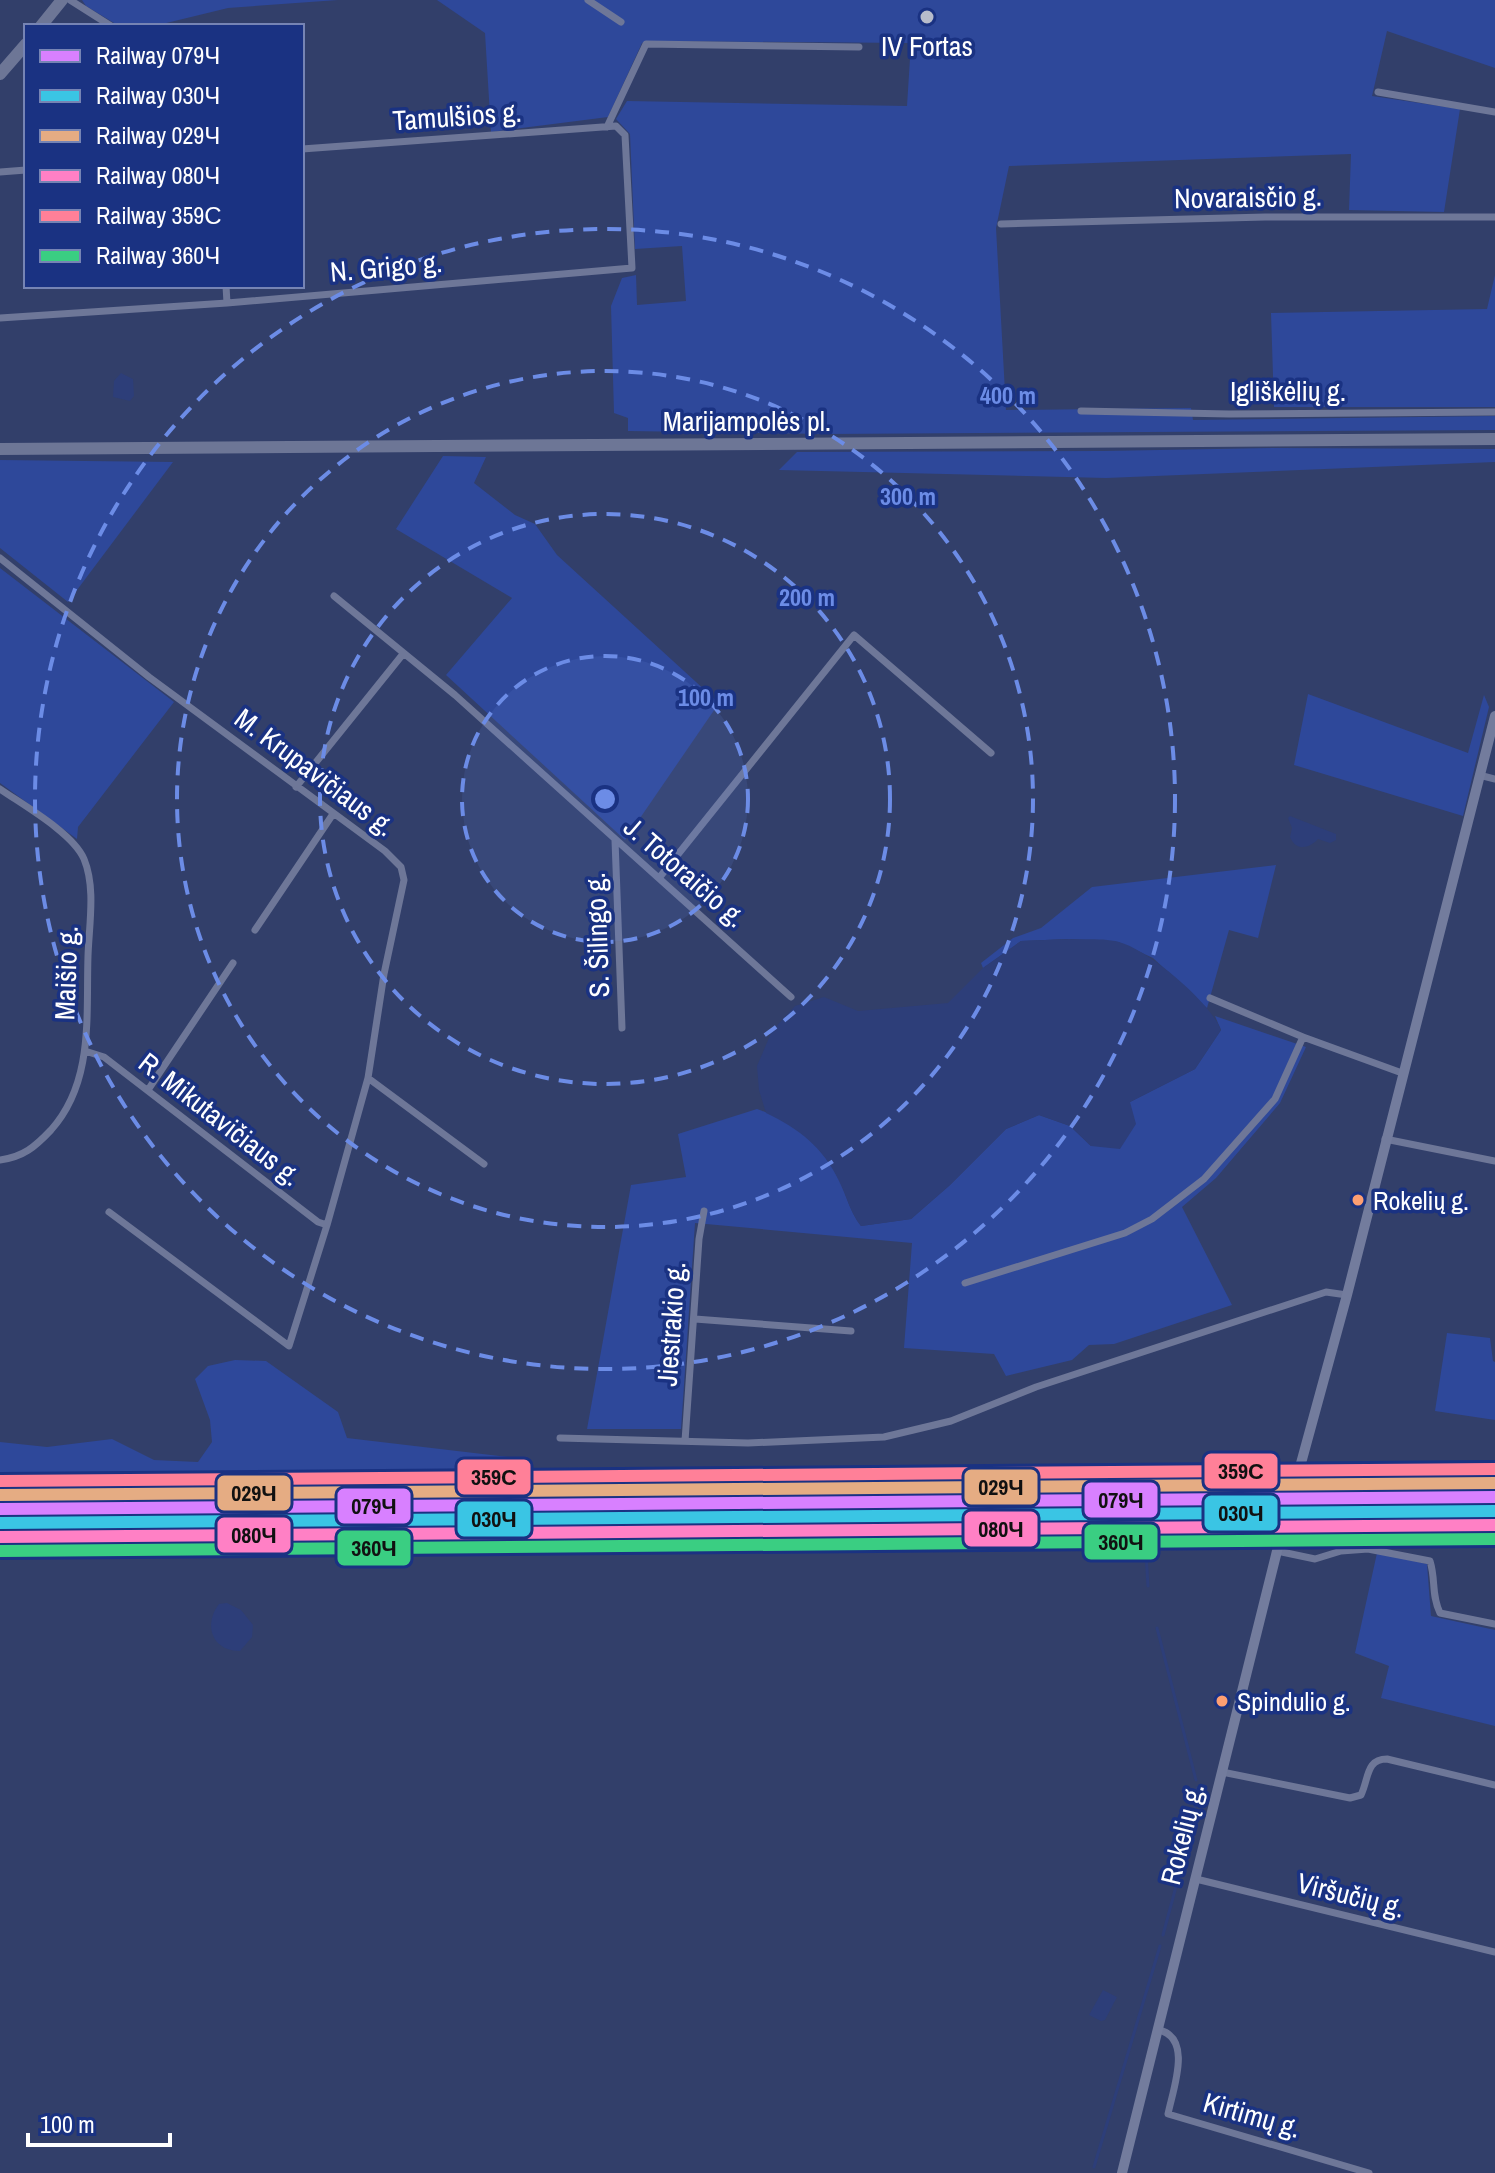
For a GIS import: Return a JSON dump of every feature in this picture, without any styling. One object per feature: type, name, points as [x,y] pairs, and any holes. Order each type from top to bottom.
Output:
[{"type":"main road","points":[[43,24],[62,0]]},
{"type":"main road","points":[[0,74],[24,46]]},
{"type":"main road","name":"Marijampolės pl.","points":[[0,449],[1495,439]]},
{"type":"main road","name":"Rokelių g.","points":[[1122,2173],[1277,1551],[1347,1295],[1495,716]]},
{"type":"street","points":[[70,0],[108,24]]},
{"type":"street","points":[[588,0],[621,22]]},
{"type":"street","points":[[611,127],[646,44],[859,47]]},
{"type":"street","points":[[1378,92],[1495,112]]},
{"type":"street","name":"Tamulšios g.","points":[[304,149],[611,127]]},
{"type":"street","name":"N. Grigo g.","points":[[0,318],[227,303],[632,268],[625,135],[611,127]]},
{"type":"street","points":[[0,172],[24,170]]},
{"type":"street","name":"Novaraisčio g.","points":[[1001,224],[1265,217],[1495,217]]},
{"type":"street","points":[[226,288],[227,303]]},
{"type":"street","name":"Igliškėlių g.","points":[[1081,411],[1229,414],[1495,412]]},
{"type":"street","name":"M. Krupavičiaus g.","points":[[0,558],[149,677],[385,851],[401,867],[404,880],[384,974],[368,1078],[289,1346],[109,1212]]},
{"type":"street","name":"J. Totoraičio g.","points":[[334,596],[455,695],[791,997]]},
{"type":"street","points":[[659,878],[854,635],[991,753]]},
{"type":"street","points":[[296,787],[403,654]]},
{"type":"street","points":[[1479,775],[1495,779]]},
{"type":"street","name":"Maišio g.","points":[[0,789],[73,843],[84,858],[90,893],[82,1075],[75,1095],[60,1120],[28,1152],[0,1160]]},
{"type":"street","points":[[255,930],[333,814]]},
{"type":"street","name":"S. Šilingo g.","points":[[615,840],[622,1028]]},
{"type":"street","points":[[148,1090],[233,963]]},
{"type":"street","points":[[1210,998],[1303,1037],[1402,1073]]},
{"type":"street","points":[[965,1283],[1125,1233],[1152,1219],[1204,1179],[1275,1099],[1303,1037]]},
{"type":"street","name":"R. Mikutavičiaus g.","points":[[85,1051],[104,1057],[318,1222],[327,1225]]},
{"type":"street","points":[[368,1078],[484,1164]]},
{"type":"street","points":[[1385,1139],[1495,1161]]},
{"type":"street","name":"Jiestrakio g.","points":[[685,1441],[699,1239],[704,1211]]},
{"type":"street","points":[[560,1438],[748,1443],[884,1437],[951,1421],[1036,1387],[1326,1292],[1347,1295]]},
{"type":"street","points":[[695,1319],[851,1331]]},
{"type":"street","points":[[1277,1551],[1315,1559],[1341,1551],[1368,1549],[1430,1561],[1433,1599],[1440,1613],[1495,1624]]},
{"type":"street","points":[[1222,1772],[1350,1798],[1361,1795],[1370,1764],[1377,1759],[1387,1759],[1495,1785]]},
{"type":"street","name":"Viršučių g.","points":[[1196,1879],[1495,1952]]},
{"type":"street","name":"Kirtimų g.","points":[[1159,2030],[1169,2032],[1177,2043],[1178,2056],[1168,2114],[1369,2173]]},
{"type":"shaded area","points":[[82,0],[338,0],[228,8],[162,24],[116,24],[86,6]]},
{"type":"shaded area","points":[[437,0],[1495,0],[1495,68],[1387,31],[1372,96],[1460,109],[1444,212],[1349,210],[1351,154],[1009,166],[996,228],[1006,410],[1191,408],[1193,420],[1495,416],[1495,430],[825,434],[628,431],[628,418],[614,413],[611,306],[622,278],[636,275],[637,305],[686,301],[682,246],[635,249],[630,134],[616,119],[627,101],[907,106],[911,43],[648,41],[642,43],[608,117],[491,132],[485,33]]},
{"type":"shaded area","points":[[1495,275],[1495,407],[1274,407],[1271,313],[1487,309]]},
{"type":"shaded area","points":[[121,373],[133,379],[134,396],[130,401],[113,397],[114,381]]},
{"type":"shaded area","points":[[1495,449],[1495,462],[1106,478],[779,470],[797,452]]},
{"type":"shaded area","points":[[443,456],[486,457],[474,483],[515,515],[535,524],[557,555],[719,703],[625,840],[446,675],[512,598],[396,529]]},
{"type":"shaded area","points":[[0,460],[173,462],[68,602],[0,548]]},
{"type":"shaded area","points":[[0,568],[174,702],[78,827],[77,839],[0,783]]},
{"type":"shaded area","points":[[1308,694],[1468,753],[1484,695],[1489,707],[1463,816],[1294,765]]},
{"type":"shaded area","points":[[1290,816],[1336,834],[1336,840],[1330,843],[1318,839],[1311,845],[1299,847],[1290,837]]},
{"type":"shaded area","points":[[1276,865],[1258,938],[1229,930],[1207,1008],[1153,958],[1118,942],[1069,939],[1021,941],[983,968],[981,963],[1013,938],[1041,928],[1092,887]]},
{"type":"shaded area","points":[[1107,940],[1132,947],[1162,966],[1192,992],[1221,1030],[1195,1069],[1130,1102],[1136,1124],[1120,1149],[1091,1146],[1070,1126],[1039,1115],[1006,1129],[911,1219],[861,1226],[833,1169],[818,1149],[789,1126],[766,1113],[759,1090],[757,1066],[772,1031],[795,1006],[824,997],[858,1011],[948,1003],[983,968],[1021,941]]},
{"type":"shaded area","points":[[1215,1016],[1306,1047],[1280,1103],[1216,1178],[1182,1207],[1232,1305],[1114,1344],[1089,1345],[1072,1360],[1006,1376],[994,1354],[904,1348],[912,1243],[695,1223],[681,1429],[587,1429],[631,1185],[686,1177],[678,1134],[757,1109],[795,1128],[816,1146],[833,1168],[861,1226],[911,1219],[1006,1129],[1039,1115],[1070,1126],[1091,1146],[1130,1102],[1195,1069],[1221,1030]]},
{"type":"shaded area","points":[[1447,1333],[1490,1338],[1495,1362],[1495,1420],[1435,1411]]},
{"type":"shaded area","points":[[235,1360],[266,1361],[338,1412],[347,1438],[525,1459],[522,1489],[350,1484],[0,1483],[0,1442],[47,1447],[112,1439],[154,1460],[198,1462],[212,1442],[210,1420],[195,1379],[208,1366]]},
{"type":"shaded area","points":[[1377,1553],[1427,1564],[1431,1616],[1495,1630],[1495,1726],[1381,1698],[1389,1666],[1355,1653]]},
{"type":"shaded area","points":[[227,1603],[241,1610],[253,1625],[252,1637],[240,1651],[223,1647],[217,1642],[211,1628],[219,1604]]},
{"type":"shaded area","points":[[1103,1990],[1117,1997],[1105,2020],[1101,2021],[1089,2015]]},
{"type":"waterway","points":[[1148,1586],[1146,1554],[1155,1530]]},
{"type":"waterway","points":[[1157,1628],[1196,1780]]},
{"type":"waterway","points":[[1163,1935],[1193,1823],[1197,1788]]},
{"type":"waterway","points":[[1094,2167],[1160,1946]]},
{"type":"railway","points":[[0,1516],[739,1518],[1495,1512]]},
{"type":"rail line","name":"359С","points":[[0,1481],[1495,1469]]},
{"type":"rail line","name":"029Ч","points":[[0,1495],[1495,1483]]},
{"type":"rail line","name":"079Ч","points":[[0,1509],[1495,1497]]},
{"type":"rail line","name":"030Ч","points":[[0,1523],[1495,1511]]},
{"type":"rail line","name":"080Ч","points":[[0,1537],[1495,1525]]},
{"type":"rail line","name":"360Ч","points":[[0,1551],[1495,1539]]},
{"type":"place","name":"IV Fortas","points":[[927,17]]},
{"type":"place","name":"Rokelių g.","points":[[1358,1200]]},
{"type":"place","name":"Spindulio g.","points":[[1222,1701]]}]
